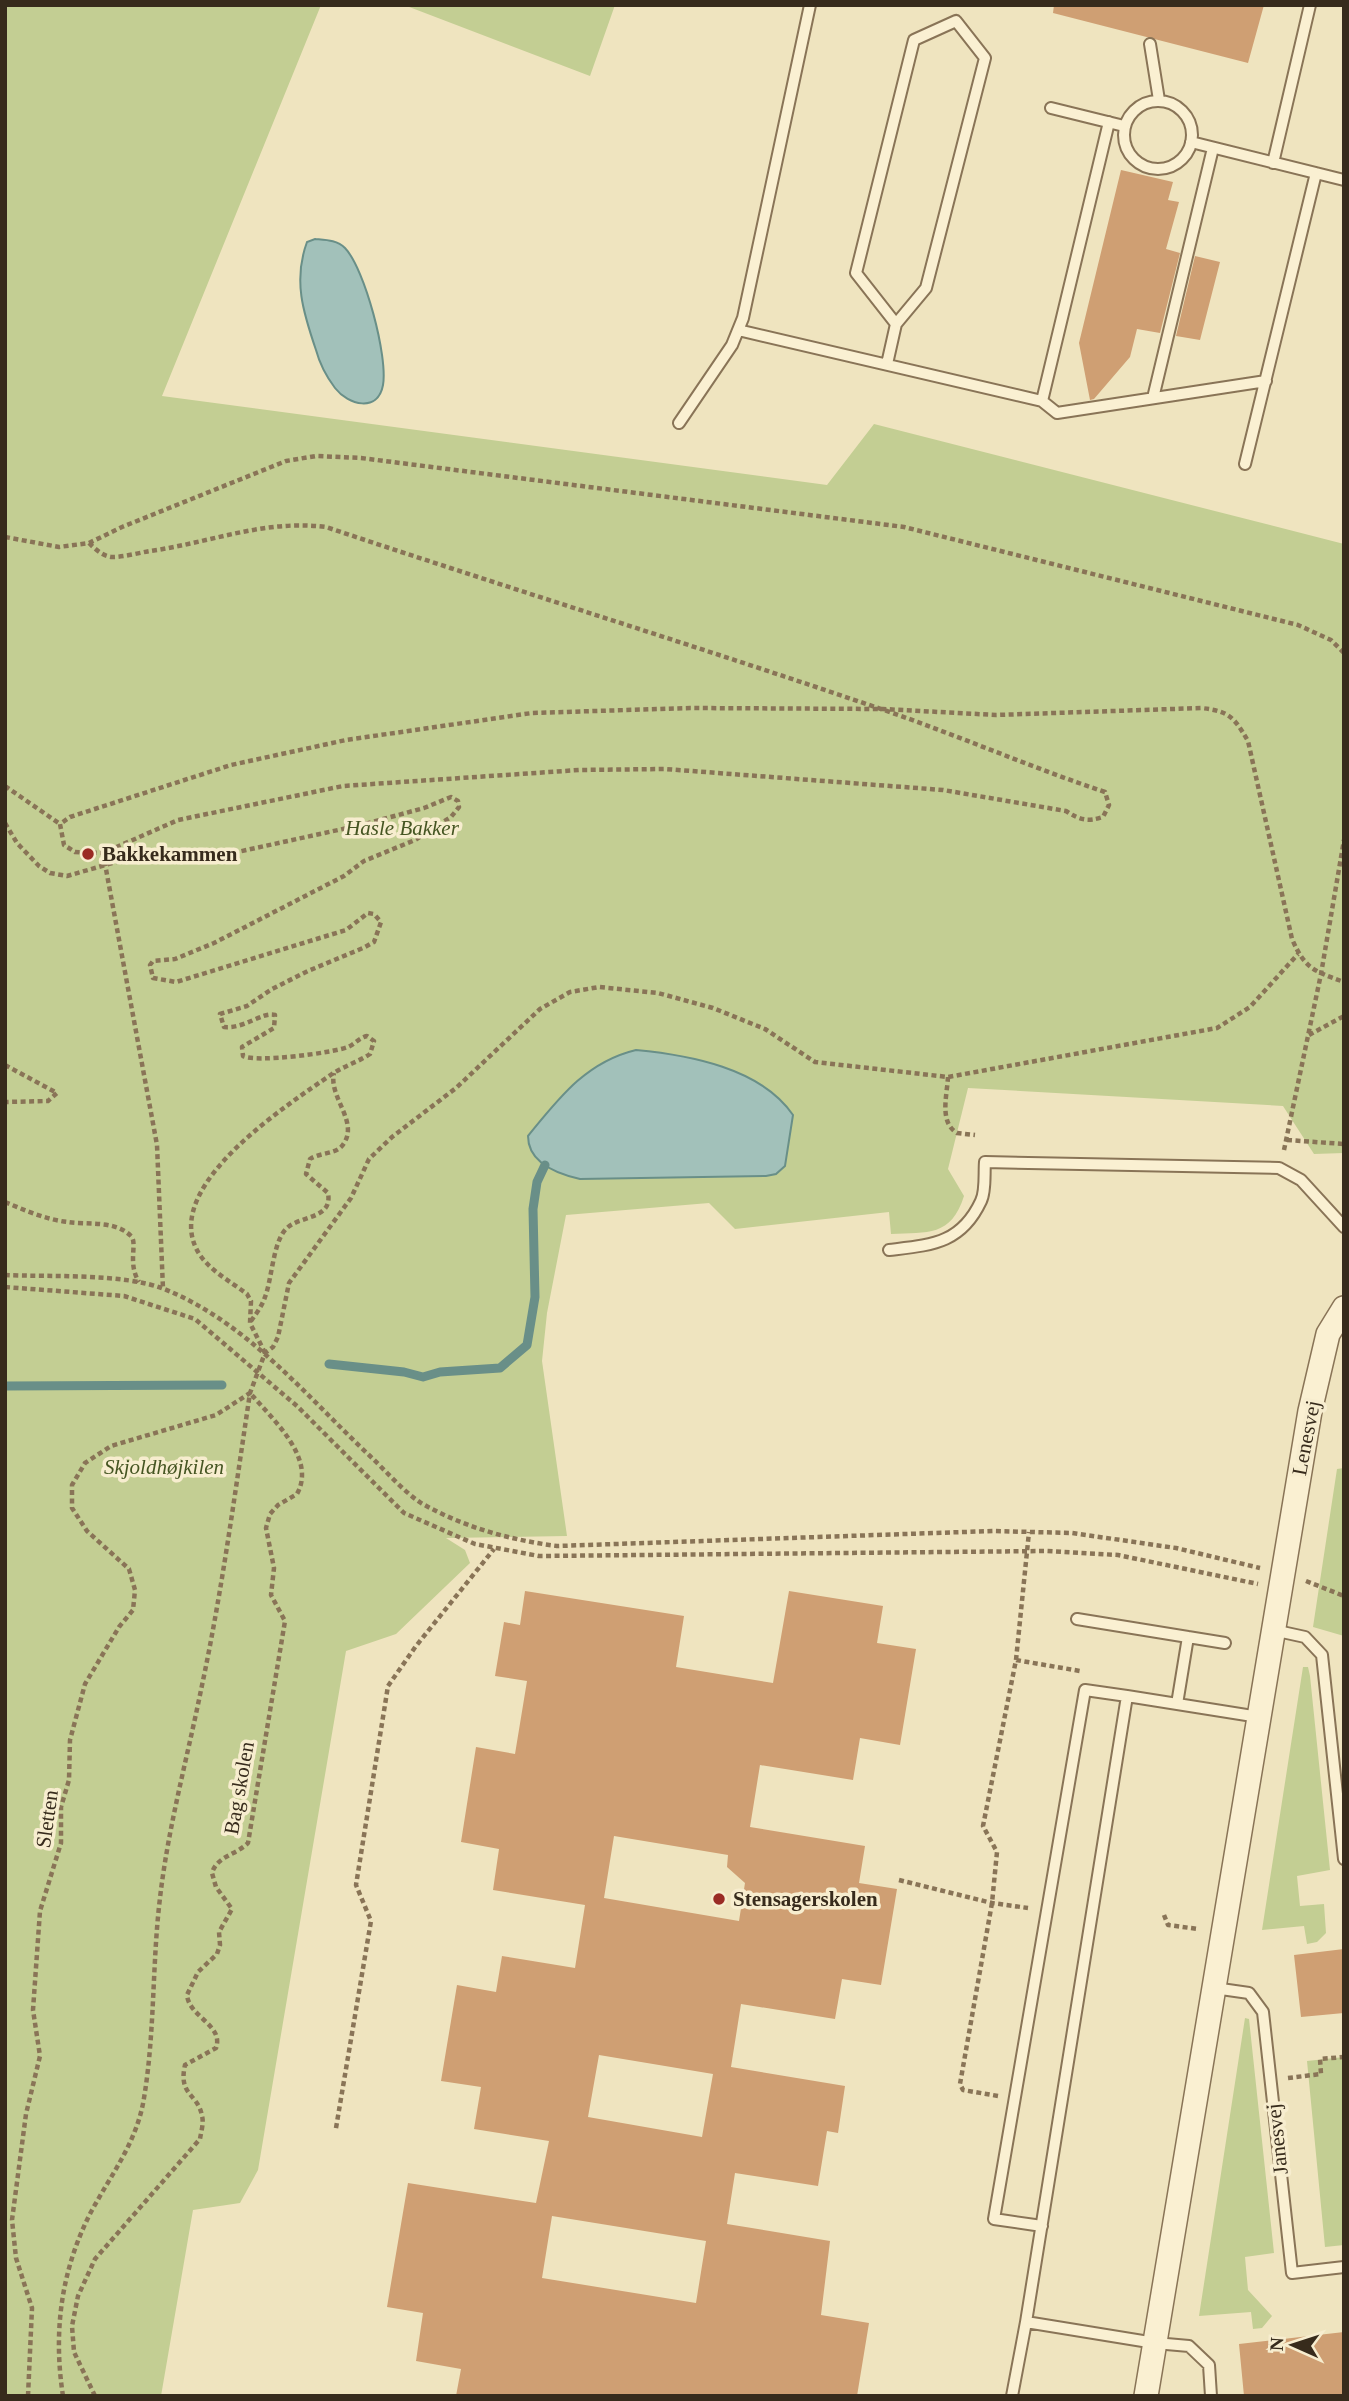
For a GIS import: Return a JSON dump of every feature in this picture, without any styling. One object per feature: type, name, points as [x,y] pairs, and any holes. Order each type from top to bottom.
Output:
[{"type":"street","name":"Lenesvej","points":[[1281,1581],[1310,1411],[1328,1334],[1344,1308]]},
{"type":"street","points":[[1146,2396],[1281,1581]]},
{"type":"lane","points":[[679,423],[732,345],[738,330],[810,5]]},
{"type":"lane","points":[[1273,163],[1310,5]]},
{"type":"lane","points":[[887,365],[896,324],[926,288],[985,58],[956,21],[914,40],[856,272],[896,324]]},
{"type":"lane","points":[[1150,44],[1160,100]]},
{"type":"lane","points":[[1160,100],[1171,103],[1188,119],[1191,142],[1180,161],[1161,169],[1150,169],[1131,157],[1123,137],[1124,126],[1137,107],[1160,100]]},
{"type":"lane","points":[[1051,108],[1124,126]]},
{"type":"lane","points":[[1042,401],[1109,122]]},
{"type":"lane","points":[[1191,142],[1344,180]]},
{"type":"lane","points":[[1153,398],[1213,148]]},
{"type":"lane","points":[[1245,464],[1316,173]]},
{"type":"lane","points":[[738,330],[1042,401],[1057,413],[1266,381]]},
{"type":"lane","points":[[889,1250],[926,1245],[954,1237],[982,1199],[985,1162],[1279,1168],[1301,1180],[1344,1227]]},
{"type":"lane","points":[[1077,1619],[1225,1643]]},
{"type":"lane","points":[[1273,1630],[1305,1637],[1322,1655],[1344,1859]]},
{"type":"lane","points":[[1177,1704],[1188,1637]]},
{"type":"lane","points":[[1042,2226],[994,2219],[1085,1690],[1259,1717]]},
{"type":"lane","points":[[1012,2396],[1127,1696]]},
{"type":"lane","name":"Janesvej","points":[[1214,1988],[1249,1993],[1263,2012],[1292,2273],[1344,2267]]},
{"type":"lane","points":[[1026,2322],[1189,2346],[1209,2365],[1212,2396]]},
{"type":"path","points":[[5,537],[59,548],[89,543],[286,461],[316,456],[362,458],[904,527],[1298,625],[1331,640],[1344,653]]},
{"type":"path","points":[[5,786],[60,824],[64,845],[75,852],[103,853],[178,820],[343,786],[579,770],[665,769],[943,790],[1066,811],[1080,820],[1091,821],[1103,817],[1109,805],[1105,792],[883,709],[326,527],[299,524],[263,528],[159,550],[111,557],[98,552],[89,543]]},
{"type":"path","points":[[60,824],[70,817],[231,765],[346,740],[532,713],[690,708],[883,709],[996,715],[1201,708],[1220,710],[1236,720],[1248,741],[1292,939],[1301,961],[1321,974],[1344,982]]},
{"type":"path","points":[[5,823],[17,843],[50,873],[66,876],[137,856],[210,859],[360,825],[431,806],[452,797],[457,798],[459,807],[451,817],[415,840],[364,862],[344,876],[214,943],[175,959],[153,961],[150,965],[153,978],[176,982],[346,930],[368,913],[374,914],[382,922],[374,942],[272,989],[247,1006],[220,1014],[225,1027],[235,1028],[247,1026],[265,1014],[275,1015],[277,1019],[274,1028],[242,1046],[243,1056],[254,1061],[328,1052],[346,1047],[362,1037],[371,1038],[374,1047],[370,1054],[335,1072],[228,1153],[207,1182],[194,1210],[191,1229],[196,1249],[204,1261],[247,1294],[251,1301],[250,1323],[265,1353]]},
{"type":"path","points":[[1279,1168],[1309,1035],[1344,840]]},
{"type":"path","points":[[103,853],[157,1145],[163,1289]]},
{"type":"path","points":[[63,2396],[58,2365],[59,2318],[67,2268],[91,2213],[134,2139],[144,2098],[160,1897],[179,1790],[202,1689],[250,1393],[265,1353],[278,1337],[289,1283],[351,1198],[369,1159],[392,1137],[456,1088],[540,1009],[569,992],[599,987],[658,993],[713,1008],[765,1029],[815,1062],[948,1077],[1217,1028],[1250,1007],[1298,953]]},
{"type":"path","points":[[1309,1035],[1344,1016]]},
{"type":"path","points":[[5,1065],[57,1093],[48,1101],[5,1102]]},
{"type":"path","points":[[250,1323],[265,1298],[280,1237],[292,1224],[323,1212],[328,1205],[328,1193],[307,1178],[306,1170],[310,1159],[339,1149],[345,1139],[347,1119],[334,1094],[335,1072]]},
{"type":"path","points":[[948,1077],[945,1111],[948,1124],[957,1133],[975,1135]]},
{"type":"path","points":[[1287,1140],[1344,1144]]},
{"type":"path","points":[[5,1202],[68,1222],[95,1222],[128,1234],[134,1243],[132,1271],[140,1283]]},
{"type":"path","points":[[5,1275],[140,1283],[163,1289],[205,1309],[265,1353],[419,1502],[457,1520],[514,1541],[557,1546],[1072,1533],[1125,1539],[1344,1597]]},
{"type":"path","points":[[5,1287],[124,1296],[154,1303],[195,1319],[258,1371],[404,1513],[475,1544],[494,1549],[538,1556],[1030,1551],[1118,1555],[1281,1581]]},
{"type":"path","name":"Sletten","points":[[28,2396],[32,2308],[16,2258],[12,2220],[26,2114],[40,2056],[33,2010],[40,1911],[61,1843],[61,1807],[69,1780],[70,1740],[85,1684],[119,1627],[133,1610],[135,1590],[129,1569],[88,1531],[72,1508],[72,1485],[85,1463],[111,1446],[216,1415],[250,1393]]},
{"type":"path","name":"Bag skolen","points":[[95,2396],[74,2352],[72,2326],[78,2296],[95,2259],[200,2139],[202,2116],[186,2091],[182,2077],[186,2065],[216,2048],[218,2041],[217,2033],[191,2010],[187,1995],[198,1972],[217,1954],[220,1945],[219,1932],[232,1909],[216,1887],[212,1873],[220,1859],[239,1851],[248,1843],[285,1621],[271,1595],[274,1568],[267,1528],[270,1514],[278,1505],[297,1494],[302,1472],[292,1444],[250,1393]]},
{"type":"path","points":[[1014,2099],[963,2090],[960,2084],[992,1903],[998,1852],[983,1826],[1016,1660],[1030,1551],[1029,1532]]},
{"type":"path","points":[[337,2128],[371,1921],[356,1885],[388,1686],[416,1646],[494,1549]]},
{"type":"path","points":[[899,1880],[992,1903],[1047,1911]]},
{"type":"path","points":[[1164,1914],[1168,1925],[1224,1932]]},
{"type":"path","points":[[1270,2079],[1321,2074],[1320,2059],[1344,2057]]},
{"type":"green space","name":"Hasle Bakker","points":[[5,5],[321,5],[162,396],[827,485],[874,424],[1344,544],[1344,1153],[1314,1154],[1283,1106],[968,1088],[948,1169],[964,1196],[952,1219],[936,1230],[891,1234],[889,1212],[735,1229],[709,1203],[566,1215],[547,1313],[542,1361],[567,1536],[446,1538],[465,1550],[470,1563],[396,1634],[346,1651],[258,2170],[240,2203],[193,2210],[161,2396],[5,2396]]},
{"type":"green space","points":[[404,5],[615,5],[590,76]]},
{"type":"green space","points":[[1344,1468],[1344,1636],[1313,1627],[1337,1469]]},
{"type":"green space","points":[[1303,1667],[1308,1667],[1310,1676],[1330,1870],[1297,1876],[1300,1906],[1324,1904],[1326,1933],[1317,1942],[1307,1944],[1304,1926],[1262,1930]]},
{"type":"green space","points":[[1245,2018],[1249,2019],[1274,2253],[1245,2257],[1248,2290],[1272,2316],[1262,2328],[1253,2329],[1251,2312],[1199,2316]]},
{"type":"green space","points":[[1344,2057],[1344,2245],[1325,2247],[1307,2061]]},
{"type":"water","points":[[315,239],[335,242],[345,248],[353,259],[367,293],[384,372],[380,394],[369,403],[347,399],[335,388],[321,365],[307,322],[300,283],[307,242]]},
{"type":"water","points":[[636,1050],[701,1060],[722,1067],[743,1075],[779,1099],[793,1115],[785,1166],[776,1174],[766,1176],[580,1179],[546,1166],[533,1153],[528,1136],[563,1095],[588,1072],[602,1063]]},
{"type":"building","points":[[1054,5],[1264,5],[1248,63],[1053,13]]},
{"type":"building","points":[[1121,170],[1173,182],[1168,200],[1179,202],[1166,249],[1180,253],[1160,333],[1137,329],[1130,357],[1094,399],[1090,400],[1079,343]]},
{"type":"building","points":[[1195,256],[1220,262],[1200,340],[1176,336]]},
{"type":"building","points":[[525,1591],[684,1616],[676,1667],[773,1683],[789,1591],[883,1606],[877,1643],[916,1649],[900,1745],[860,1738],[853,1780],[760,1765],[750,1827],[865,1846],[859,1883],[897,1889],[881,1985],[842,1979],[835,2019],[741,2004],[731,2067],[845,2086],[838,2133],[827,2131],[818,2186],[735,2173],[727,2224],[830,2241],[821,2315],[869,2323],[857,2396],[456,2396],[461,2369],[416,2361],[423,2313],[387,2307],[408,2183],[536,2203],[549,2141],[474,2129],[481,2087],[441,2081],[457,1985],[496,1992],[502,1956],[575,1968],[585,1905],[493,1890],[499,1849],[461,1842],[476,1747],[515,1754],[527,1681],[495,1676],[504,1622],[520,1625]],"holes":[[[614,1836],[728,1855],[727,1867],[745,1883],[739,1921],[604,1898]],[[599,2055],[713,2074],[702,2137],[588,2117]],[[552,2216],[706,2241],[696,2303],[542,2278]]]},
{"type":"building","points":[[1344,1949],[1344,2013],[1301,2017],[1294,1955]]},
{"type":"building","points":[[1344,2332],[1344,2396],[1244,2396],[1239,2344]]},
{"type":"waterway","points":[[329,1364],[404,1372],[423,1377],[440,1372],[500,1368],[527,1345],[535,1297],[533,1209],[537,1182],[545,1165]]},
{"type":"waterway","points":[[5,1386],[222,1385]]},
{"type":"place","name":"Bakkekammen","points":[[88,854]]},
{"type":"place","name":"Stensagerskolen","points":[[719,1899]]},
{"type":"park label","name":"Skjoldhøjkilen","points":[[164,1467]]}]
